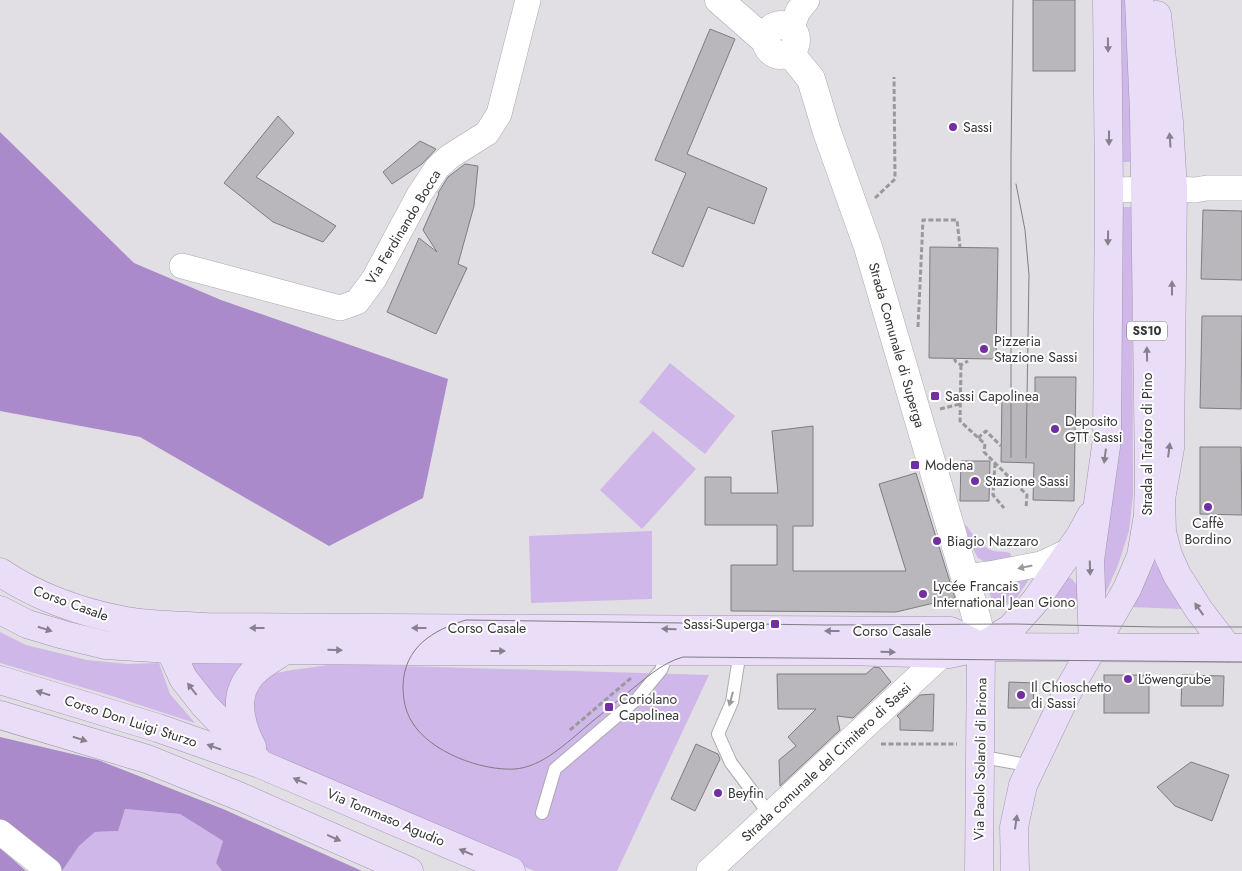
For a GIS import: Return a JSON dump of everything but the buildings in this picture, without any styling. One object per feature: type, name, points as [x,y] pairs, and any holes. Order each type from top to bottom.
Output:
[{"type":"main road","name":"SS10","points":[[1093,647],[1090,560],[1107,439],[1109,190],[1107,0]]},
{"type":"main road","name":"Strada al Traforo di Pino","points":[[1093,647],[1127,589],[1141,556],[1148,515],[1144,112],[1139,0]]},
{"type":"main road","points":[[1146,531],[1161,498],[1170,448],[1173,189],[1169,122],[1155,0]]},
{"type":"main road","name":"SS10","points":[[1149,473],[1161,498],[1162,532],[1168,554],[1177,575],[1199,610],[1235,648]]},
{"type":"main road","points":[[981,647],[1011,628],[1036,600],[1071,550],[1099,502]]},
{"type":"main road","name":"Corso Casale","points":[[0,572],[44,595],[80,609],[122,620],[206,628],[951,631],[981,647]]},
{"type":"main road","name":"Corso Casale","points":[[0,610],[28,624],[97,643],[119,647],[170,649],[414,652],[740,651],[944,653],[981,647],[1235,648]]},
{"type":"main road","points":[[138,622],[170,649],[183,678],[205,706],[260,764]]},
{"type":"main road","name":"Via Paolo Solaroli di Briona","points":[[979,871],[970,752],[981,647]]},
{"type":"main road","points":[[1016,871],[1014,827],[1023,785],[1069,689],[1093,647]]},
{"type":"main road","points":[[260,764],[243,730],[239,713],[240,699],[252,675],[286,649]]},
{"type":"main road","name":"Corso Don Luigi Sturzo","points":[[0,680],[158,728],[260,764]]},
{"type":"main road","points":[[0,715],[147,760],[241,797],[409,871]]},
{"type":"main road","name":"Via Tommaso Agudio","points":[[260,764],[511,871]]},
{"type":"street","name":"Via Ferdinando Bocca","points":[[182,266],[340,308],[356,302],[374,279],[419,195],[437,168],[449,156],[488,133],[499,114],[528,0]]},
{"type":"street","name":"Strada Comunale di Superga","points":[[719,0],[783,41],[811,79],[827,132],[868,247],[965,577],[978,624],[981,647]]},
{"type":"street","points":[[783,41],[798,11],[807,0]]},
{"type":"street","points":[[1109,190],[1242,188]]},
{"type":"street","points":[[965,577],[1040,564],[1071,550]]},
{"type":"street","name":"Strada comunale del Cimitero di Sassi","points":[[709,871],[944,653]]},
{"type":"street","points":[[0,832],[49,871]]},
{"type":"lane","points":[[542,813],[555,769],[637,698],[661,670],[669,651]]},
{"type":"lane","points":[[740,651],[732,702],[718,734],[731,763],[770,815]]},
{"type":"lane","points":[[970,752],[994,759],[1032,766]]},
{"type":"path","points":[[894,77],[895,179]]},
{"type":"path","points":[[896,343],[918,336],[923,220],[957,220],[960,247]]},
{"type":"path","points":[[954,358],[961,365]]},
{"type":"path","points":[[961,365],[968,361]]},
{"type":"path","points":[[961,365],[960,421],[985,444],[984,452],[1027,495],[1026,508]]},
{"type":"path","points":[[951,406],[960,404]]},
{"type":"path","points":[[978,438],[986,430],[1002,446]]},
{"type":"path","points":[[995,462],[993,496],[1004,508]]},
{"type":"path","points":[[570,730],[632,677]]},
{"type":"path","points":[[879,744],[970,752]]},
{"type":"shaded area","points":[[1120,0],[1128,0],[1132,162],[1119,162]]},
{"type":"shaded area","points":[[0,132],[134,263],[221,300],[448,379],[423,498],[329,546],[140,437],[0,411]]},
{"type":"shaded area","points":[[1120,207],[1132,207],[1133,495],[1129,531],[1118,565],[1103,599],[1101,546],[1113,498],[1119,441]]},
{"type":"shaded area","points":[[670,363],[735,416],[705,454],[639,402]]},
{"type":"shaded area","points":[[653,431],[696,469],[642,529],[600,490]]},
{"type":"shaded area","points":[[966,525],[985,547],[994,551],[1010,553],[1014,563],[989,564],[978,558],[961,526]]},
{"type":"shaded area","points":[[652,531],[652,599],[531,603],[529,536]]},
{"type":"shaded area","points":[[1150,554],[1182,609],[1129,607]]},
{"type":"shaded area","points":[[1031,576],[1013,604],[994,605],[987,587]]},
{"type":"shaded area","points":[[1066,576],[1072,579],[1078,587],[1076,609],[1042,608]]},
{"type":"shaded area","points":[[0,632],[26,645],[87,660],[127,664],[159,663],[170,694],[195,723],[0,663]]},
{"type":"shaded area","points":[[185,660],[252,662],[229,724]]},
{"type":"shaded area","points":[[336,664],[709,675],[617,871],[535,871],[487,852],[270,754],[256,740],[249,723],[256,690],[272,674]]},
{"type":"shaded area","points":[[0,737],[98,760],[223,809],[362,871],[222,871],[216,863],[223,841],[180,814],[125,809],[118,831],[95,832],[79,846],[62,871],[55,871],[0,828]]},
{"type":"shaded area","points":[[125,809],[180,814],[223,841],[216,863],[222,871],[62,871],[79,846],[95,832],[117,831]]},
{"type":"shaded area","points":[[0,848],[26,871],[0,871]]},
{"type":"tram line","points":[[1011,457],[1013,0]]},
{"type":"tram line","points":[[1016,184],[1025,230],[1029,275],[1026,458]]},
{"type":"tram line","points":[[1242,627],[1015,624],[825,625],[466,620],[442,629],[422,642],[409,661],[405,672],[403,691],[405,704],[412,722],[420,733],[431,742],[444,751],[472,763],[487,767],[515,769],[532,765],[554,753],[653,672],[667,663],[683,657],[1242,662]]},
{"type":"place","name":"Sassi","points":[[953,127]]},
{"type":"place","name":"Pizzeria Stazione Sassi","points":[[984,349]]},
{"type":"place","name":"Sassi Capolinea","points":[[935,396]]},
{"type":"place","name":"Deposito GTT Sassi","points":[[1055,429]]},
{"type":"place","name":"Modena","points":[[915,465]]},
{"type":"place","name":"Stazione Sassi","points":[[975,481]]},
{"type":"place","name":"Caffè Bordino","points":[[1208,507]]},
{"type":"place","name":"Biagio Nazzaro","points":[[937,541]]},
{"type":"place","name":"Lycée Francais International Jean Giono","points":[[923,594]]},
{"type":"place","name":"Sassi-Superga","points":[[775,624]]},
{"type":"place","name":"Löwengrube","points":[[1128,679]]},
{"type":"place","name":"Il Chioschetto di Sassi","points":[[1021,695]]},
{"type":"place","name":"Coriolano Capolinea","points":[[609,707]]},
{"type":"place","name":"Beyfin","points":[[718,793]]}]
